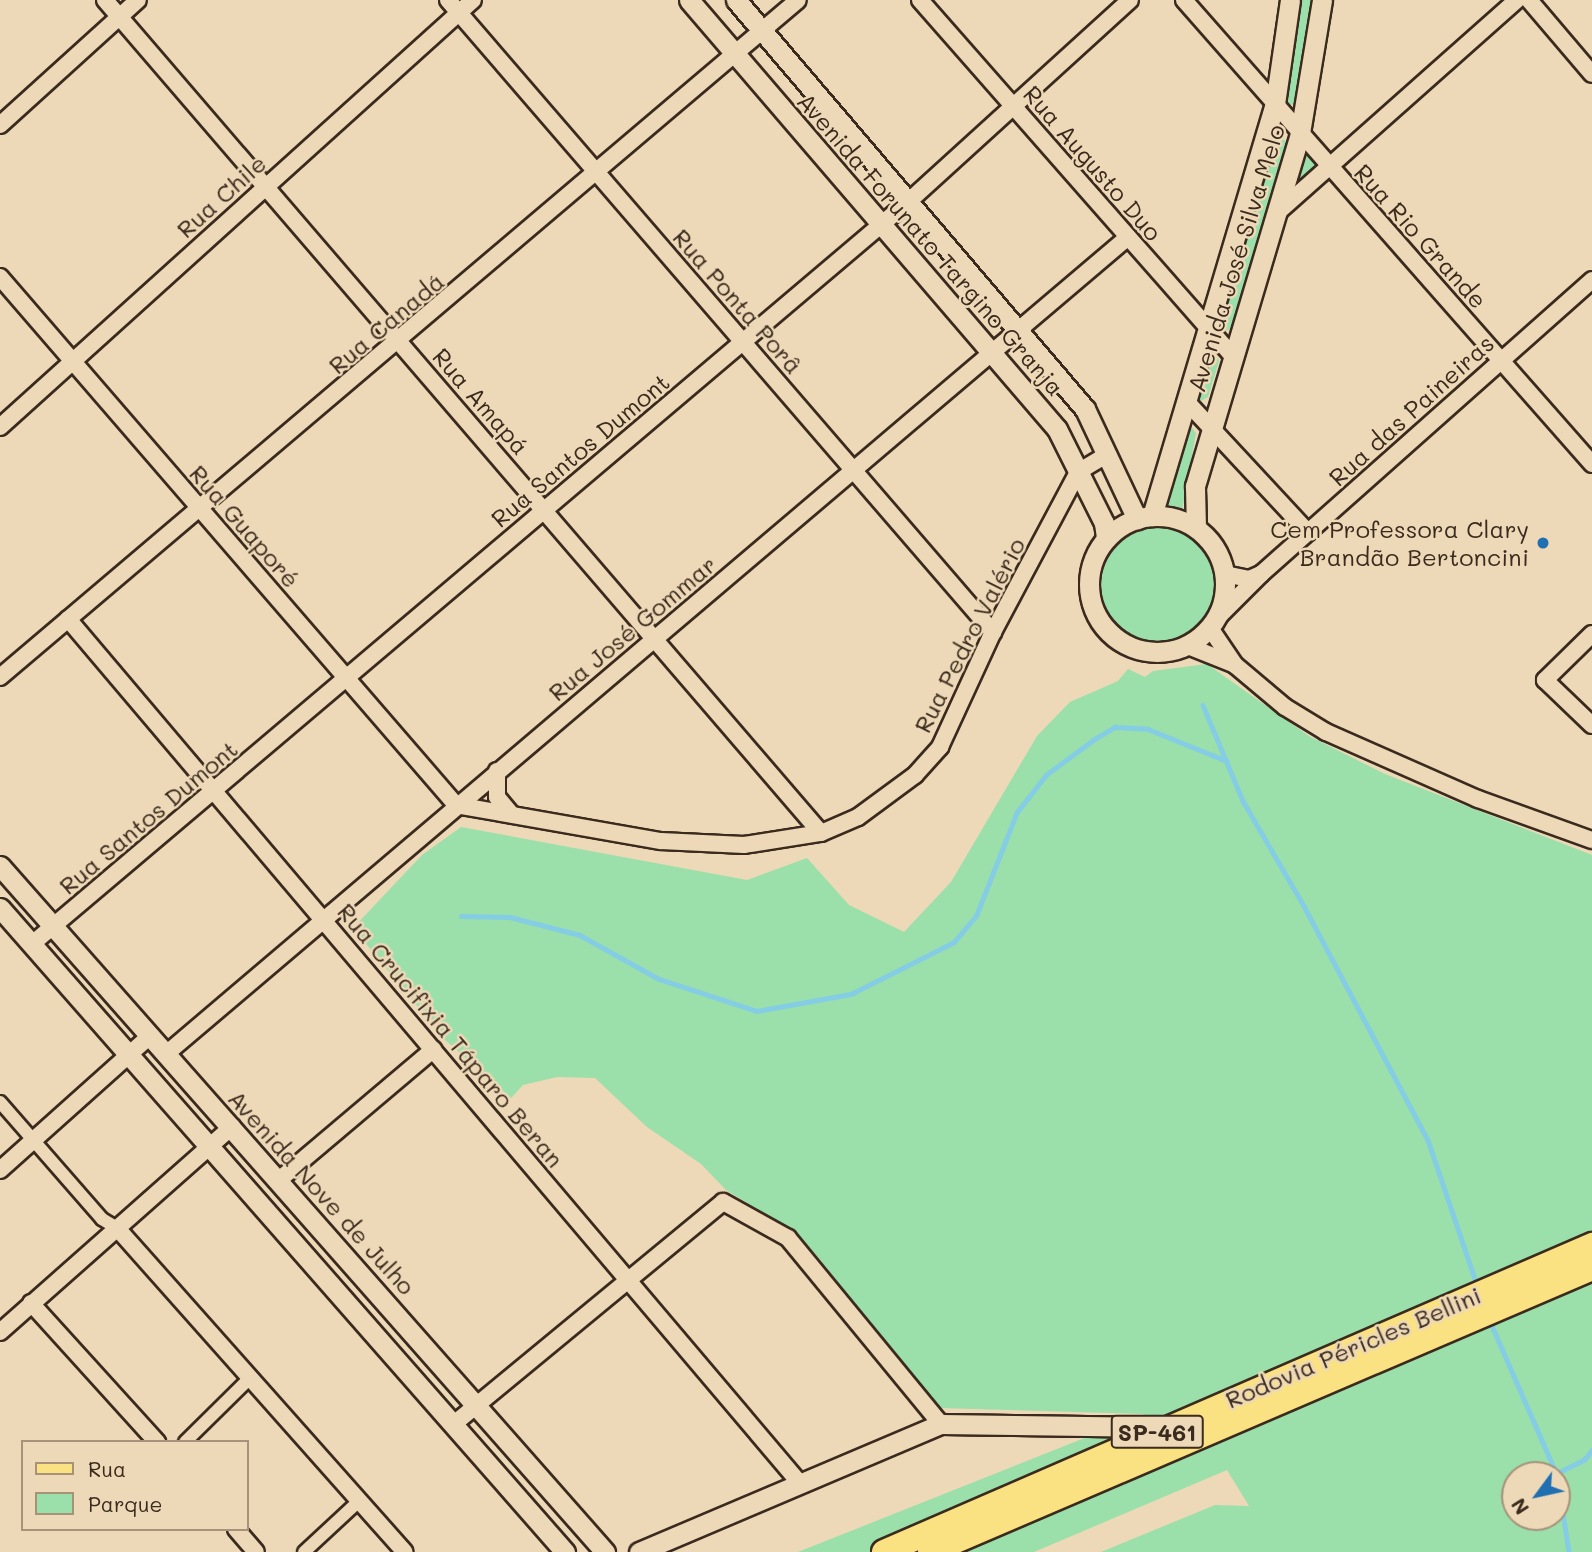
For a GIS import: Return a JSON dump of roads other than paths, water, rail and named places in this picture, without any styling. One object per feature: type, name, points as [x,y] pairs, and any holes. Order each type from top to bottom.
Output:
[{"type":"main road","name":"Rodovia Péricles Bellini","points":[[884,1552],[1170,1427],[1518,1288],[1592,1245]]},
{"type":"main road","name":"Rodovia Péricles Bellini","points":[[1518,1288],[1592,1268]]},
{"type":"main road","name":"Rodovia Péricles Bellini","points":[[930,1552],[1437,1322]]},
{"type":"street","name":"Rua Amapá","points":[[105,0],[821,833]]},
{"type":"street","points":[[0,125],[138,0]]},
{"type":"street","name":"Rua Ponta Porâ","points":[[448,0],[993,632]]},
{"type":"street","name":"Rua Chile","points":[[0,427],[473,0]]},
{"type":"street","name":"Avenida Forunato Targino Granja","points":[[689,0],[1057,429],[1106,538]]},
{"type":"street","name":"Avenida Forunato Targino Granja","points":[[736,0],[1085,409],[1106,455],[1144,517]]},
{"type":"street","name":"Rua Canadá","points":[[0,677],[798,0]]},
{"type":"street","name":"Rua Augusto Duo","points":[[920,0],[1232,355]]},
{"type":"street","name":"Rua Santos Dumont","points":[[32,944],[882,225],[1130,0]]},
{"type":"street","points":[[1184,0],[1275,104]]},
{"type":"street","name":"Avenida José Silva Melo","points":[[1144,517],[1187,402],[1275,104],[1290,0]]},
{"type":"street","name":"Avenida José Silva Melo","points":[[1196,528],[1195,486],[1300,133],[1322,0]]},
{"type":"street","points":[[1278,212],[1517,0]]},
{"type":"street","points":[[1529,0],[1592,74]]},
{"type":"street","name":"Rua Rio Grande","points":[[1275,104],[1592,464]]},
{"type":"street","name":"Rua José Gommar","points":[[166,1054],[1128,237]]},
{"type":"street","name":"Rua Guaporé","points":[[0,277],[456,805]]},
{"type":"street","name":"Rua das Paineiras","points":[[1213,624],[1261,574],[1592,280]]},
{"type":"street","points":[[1187,402],[1308,532]]},
{"type":"street","points":[[1078,471],[1106,455]]},
{"type":"street","name":"Rua Pedro Valério","points":[[456,805],[661,841],[744,845],[821,833],[881,802],[915,775],[940,747],[993,632],[1078,471]]},
{"type":"street","points":[[1188,646],[1213,624],[1223,605],[1225,574],[1220,556],[1196,528],[1175,519],[1144,517],[1106,538],[1089,576],[1097,617],[1110,634],[1147,652],[1188,646],[1235,665],[1285,707],[1326,732],[1478,799],[1592,840]]},
{"type":"street","points":[[1225,574],[1249,579],[1261,574]]},
{"type":"street","name":"Rua Crucifixia Táparo Beran","points":[[68,619],[798,1481]]},
{"type":"street","points":[[1213,624],[1235,665]]},
{"type":"street","points":[[1592,634],[1545,680],[1592,725]]},
{"type":"street","points":[[497,771],[497,797],[512,815]]},
{"type":"street","name":"Avenida Nove de Julho","points":[[0,866],[606,1552]]},
{"type":"street","points":[[0,908],[455,1423],[565,1552]]},
{"type":"street","points":[[0,1170],[150,1036]]},
{"type":"street","points":[[279,1180],[433,1050]]},
{"type":"street","points":[[0,1102],[102,1219],[117,1228],[405,1552]]},
{"type":"street","points":[[0,1332],[232,1127]]},
{"type":"street","points":[[455,1423],[723,1202],[788,1238],[941,1424]]},
{"type":"street","points":[[31,1303],[155,1440]]},
{"type":"street","points":[[187,1440],[250,1378]]},
{"type":"street","points":[[639,1552],[798,1481],[941,1424],[1170,1427]]},
{"type":"street","points":[[304,1552],[359,1501]]},
{"type":"street","points":[[238,1531],[257,1552]]},
{"type":"waterway","points":[[1203,705],[1243,801],[1304,906],[1428,1140],[1478,1288]]},
{"type":"waterway","points":[[461,916],[510,917],[580,935],[659,979],[757,1011],[851,994],[954,942],[976,916],[1017,812],[1046,775],[1093,740],[1115,727],[1148,729],[1227,761]]},
{"type":"waterway","points":[[1489,1319],[1551,1461]]},
{"type":"waterway","points":[[1571,1466],[1584,1460],[1592,1450]]},
{"type":"waterway","points":[[1566,1531],[1569,1552]]},
{"type":"place","name":"Cem Professora Clary Brandão Bertoncini","points":[[1543,543]]}]
